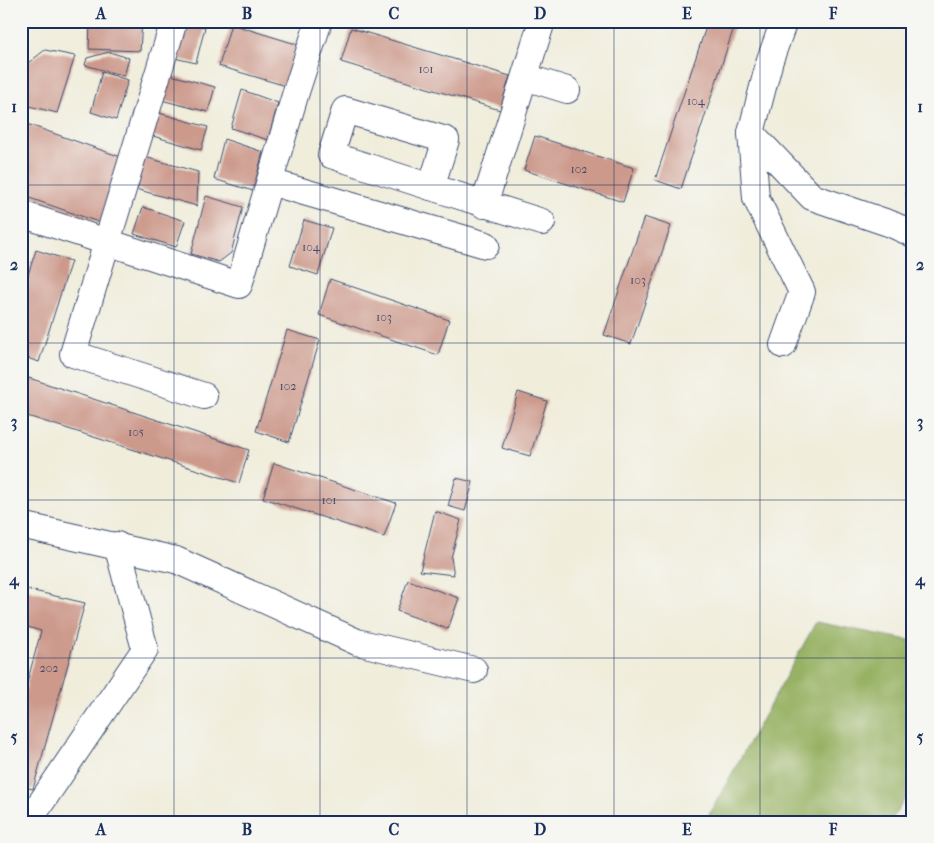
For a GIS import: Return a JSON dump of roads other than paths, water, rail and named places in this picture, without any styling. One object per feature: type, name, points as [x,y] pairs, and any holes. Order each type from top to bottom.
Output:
[{"type":"street","points":[[174,21],[74,354],[204,396]]},
{"type":"street","points":[[21,214],[239,285],[319,21]]},
{"type":"street","points":[[484,205],[542,21]]},
{"type":"street","points":[[783,344],[802,292],[756,198],[751,133],[770,60],[784,21]]},
{"type":"street","points":[[525,77],[567,90]]},
{"type":"street","points":[[751,133],[812,197],[891,224],[913,234]]},
{"type":"street","points":[[270,182],[486,245]]},
{"type":"street","points":[[432,187],[542,222]]},
{"type":"street","points":[[21,524],[176,560],[357,642],[474,670]]},
{"type":"street","points":[[28,822],[145,649],[117,545]]}]
